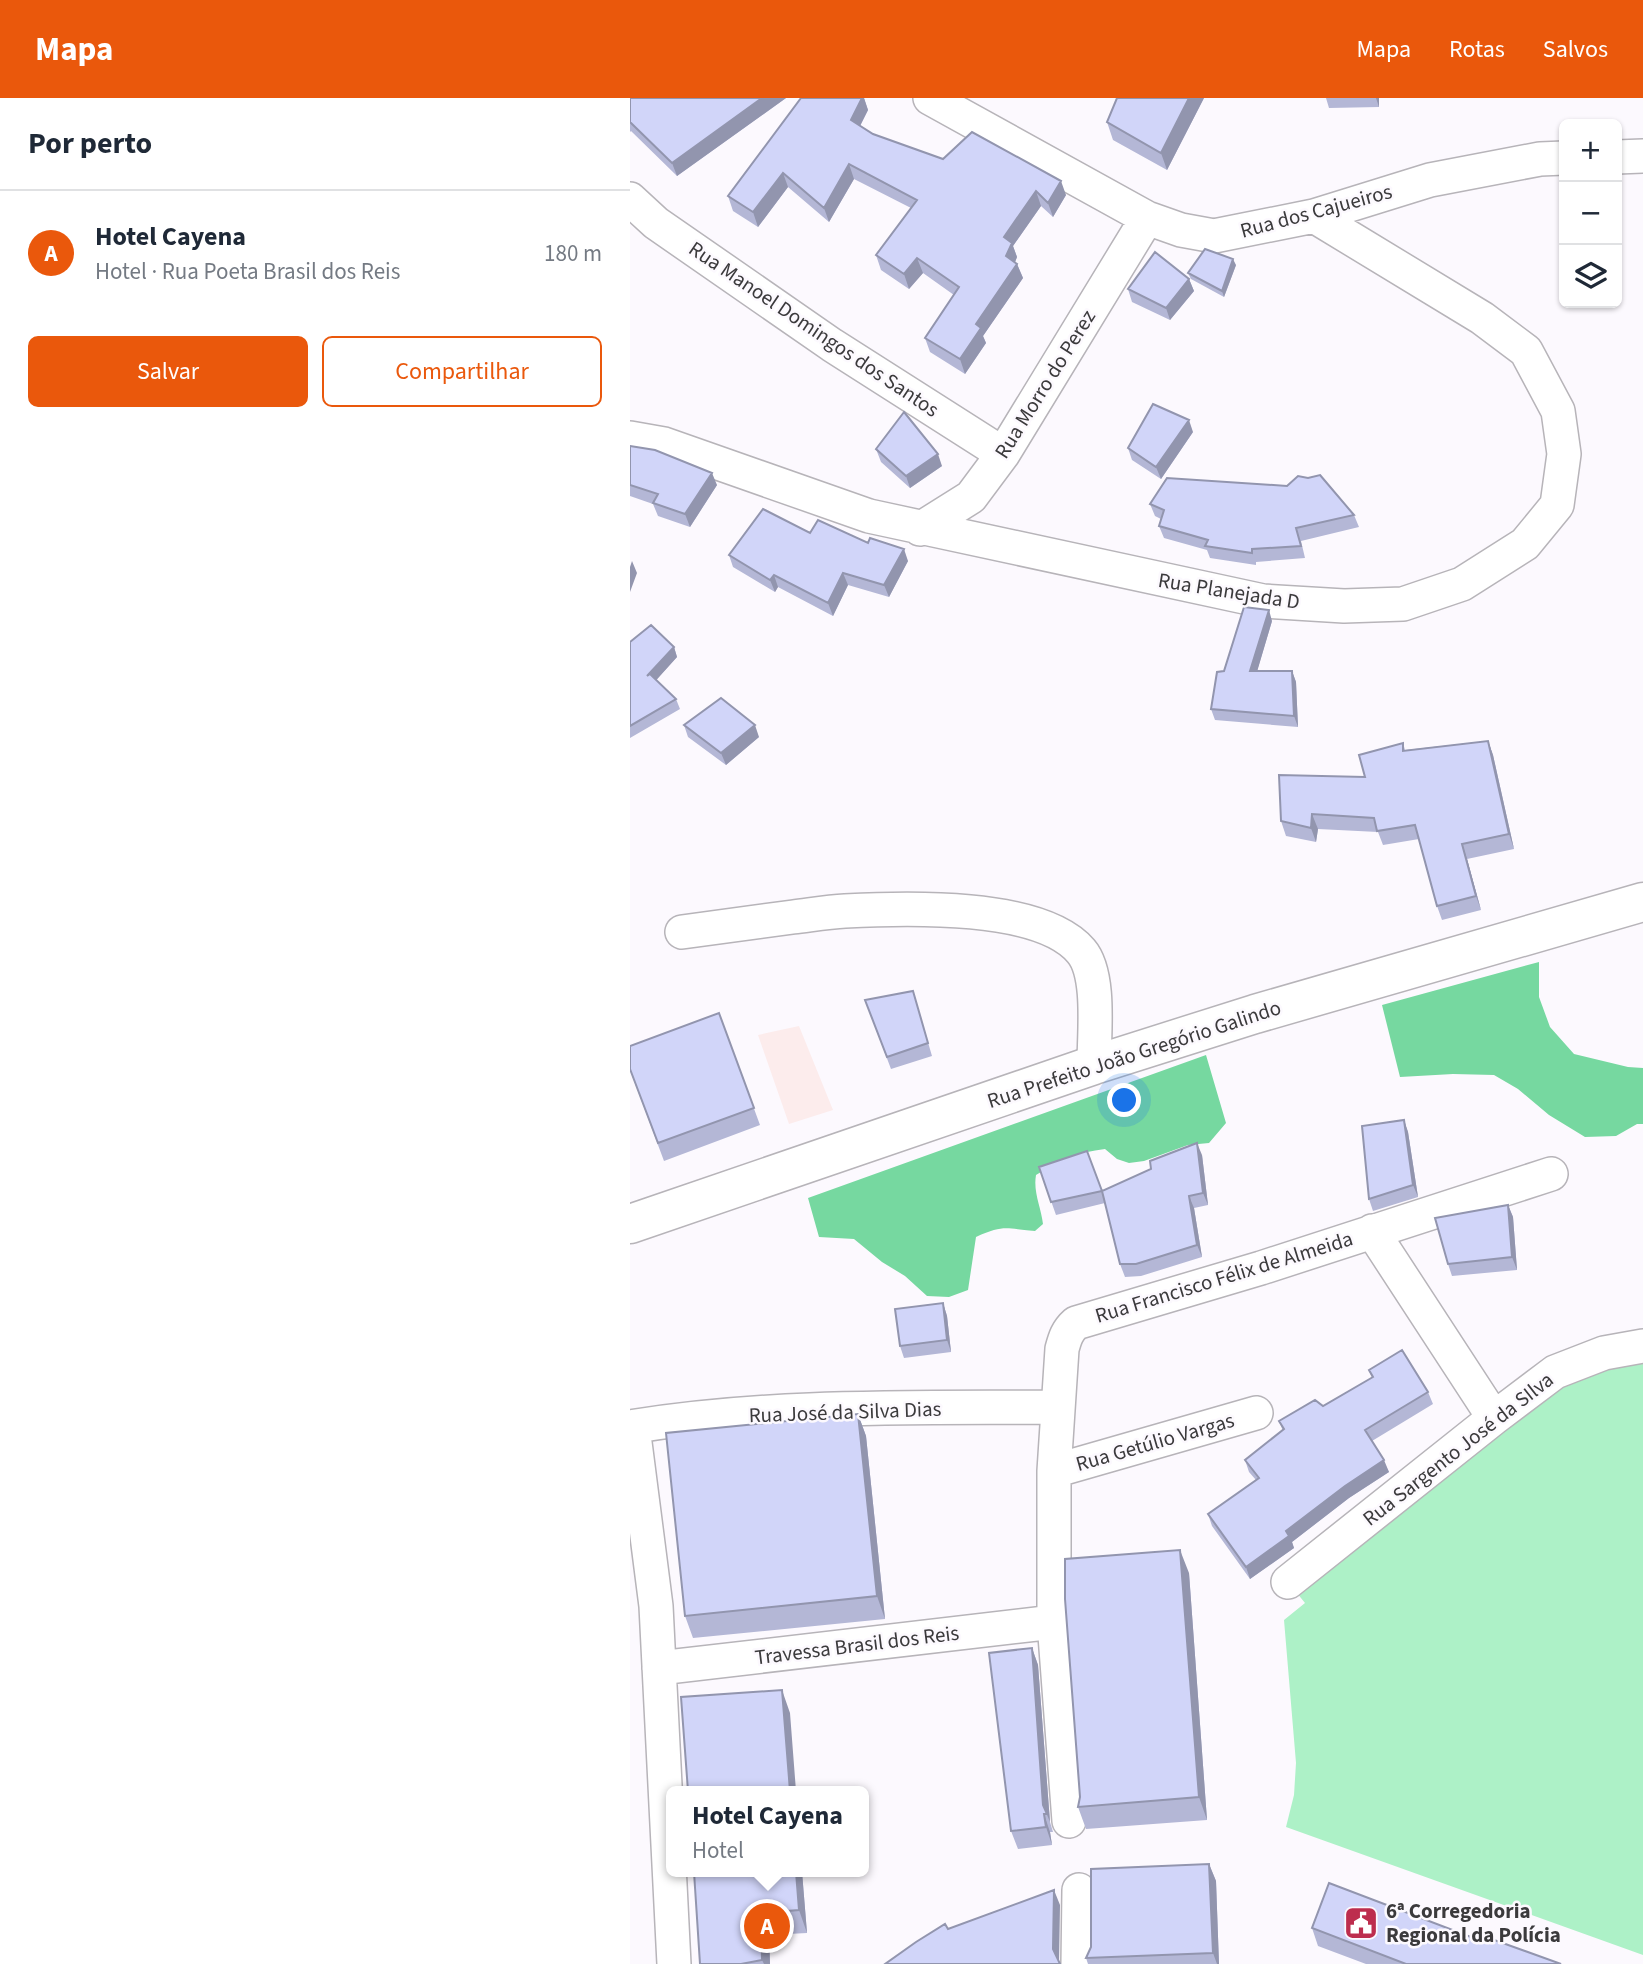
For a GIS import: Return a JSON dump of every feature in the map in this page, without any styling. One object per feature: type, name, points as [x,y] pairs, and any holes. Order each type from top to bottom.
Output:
[{"type":"main road","name":"Rua Prefeito João Gregório Galindo","points":[[630,1224],[1094,1065],[1255,1014],[1643,902]]},
{"type":"street","name":"Rua dos Cajueiros","points":[[930,98],[1147,218],[1181,230],[1214,236],[1314,216],[1430,180],[1540,159],[1559,158]]},
{"type":"street","points":[[1622,157],[1643,156]]},
{"type":"street","name":"Rua Manoel Domingos dos Santos","points":[[630,199],[656,223],[832,345],[1003,454]]},
{"type":"street","name":"Rua Planejada D","points":[[630,438],[664,444],[869,516],[1263,601],[1344,607],[1403,604],[1462,584],[1525,544],[1557,505],[1564,454],[1558,411],[1526,351],[1482,318],[1314,216]]},
{"type":"street","name":"Rua Morro do Perez","points":[[920,529],[971,497],[1003,454],[1147,218]]},
{"type":"street","points":[[682,932],[844,911],[949,911],[994,915],[1038,924],[1065,937],[1082,951],[1088,964],[1093,980],[1094,1065]]},
{"type":"street","name":"Rua Francisco Félix de Almeida","points":[[1057,1407],[1062,1349],[1065,1336],[1076,1323],[1261,1268],[1551,1174]]},
{"type":"street","name":"Rua Francisco Félix de Almeida","points":[[1372,1231],[1494,1418]]},
{"type":"street","name":"Rua Sargento José da SIlva","points":[[1288,1581],[1555,1372],[1604,1353],[1643,1346]]},
{"type":"street","points":[[1057,1407],[1054,1471],[1054,1622],[1069,1821]]},
{"type":"street","name":"Rua José da Silva Dias","points":[[631,1427],[677,1420],[793,1412],[1057,1407]]},
{"type":"street","name":"Rua Getúlio Vargas","points":[[1054,1471],[1256,1413]]},
{"type":"street","points":[[631,1427],[643,1608],[659,1668],[666,1806]]},
{"type":"street","name":"Travessa Brasil dos Reis","points":[[659,1668],[1054,1622]]},
{"type":"street","points":[[670,1877],[674,1964]]},
{"type":"street","points":[[1078,1964],[1079,1890]]},
{"type":"shaded area","points":[[799,1026],[833,1110],[789,1124],[758,1035]]},
{"type":"green space","points":[[1539,962],[1539,997],[1550,1027],[1574,1054],[1643,1068],[1643,1124],[1637,1124],[1616,1136],[1585,1137],[1494,1075],[1400,1077],[1382,1005]]},
{"type":"green space","points":[[1206,1055],[1226,1123],[1209,1143],[1188,1145],[1144,1161],[1129,1163],[1117,1159],[1105,1149],[1095,1150],[1069,1158],[1036,1175],[1036,1193],[1043,1224],[1035,1231],[1000,1229],[976,1237],[968,1290],[949,1297],[927,1296],[905,1276],[882,1262],[854,1239],[819,1237],[808,1198]]},
{"type":"green space","points":[[1643,1346],[1643,1955],[1286,1827],[1294,1795],[1296,1763],[1284,1620],[1305,1603],[1288,1582],[1494,1418]]},
{"type":"building","points":[[630,98],[762,98],[672,163],[630,122]]},
{"type":"building","points":[[801,98],[862,98],[851,120],[873,134],[943,159],[972,132],[1061,181],[1048,203],[1036,191],[1004,237],[1012,243],[1006,256],[1017,264],[976,324],[981,328],[960,359],[925,338],[959,287],[917,258],[904,274],[876,255],[917,200],[849,164],[824,208],[783,173],[753,212],[728,196]]},
{"type":"building","points":[[1117,98],[1189,98],[1161,153],[1107,122]]},
{"type":"building","points":[[1205,249],[1233,259],[1222,291],[1188,273]]},
{"type":"building","points":[[1155,252],[1189,279],[1166,308],[1128,289]]},
{"type":"building","points":[[1153,404],[1189,420],[1156,467],[1128,448]]},
{"type":"building","points":[[904,412],[938,454],[906,476],[876,449]]},
{"type":"building","points":[[630,446],[655,450],[712,473],[685,514],[653,503],[658,494],[630,485]]},
{"type":"building","points":[[1320,475],[1354,515],[1296,528],[1301,546],[1252,549],[1252,553],[1205,546],[1208,540],[1159,526],[1164,510],[1150,504],[1167,478],[1287,486],[1298,476],[1308,478]]},
{"type":"building","points":[[763,509],[810,533],[818,520],[868,543],[870,538],[904,549],[884,585],[843,573],[828,603],[774,575],[770,580],[729,555]]},
{"type":"building","points":[[1244,607],[1269,610],[1250,671],[1292,671],[1294,716],[1211,709],[1217,672],[1224,671]]},
{"type":"building","points":[[651,625],[674,647],[647,676],[650,674],[676,699],[630,726],[630,642]]},
{"type":"building","points":[[721,698],[755,725],[721,753],[684,725]]},
{"type":"building","points":[[1488,741],[1509,834],[1462,844],[1476,896],[1437,906],[1415,825],[1377,831],[1374,818],[1312,814],[1311,828],[1281,821],[1279,775],[1365,777],[1359,755],[1403,743],[1403,751]]},
{"type":"building","points":[[913,991],[928,1043],[887,1057],[865,1000]]},
{"type":"building","points":[[719,1013],[754,1108],[658,1143],[630,1069],[630,1046]]},
{"type":"building","points":[[1404,1120],[1413,1185],[1369,1199],[1362,1126]]},
{"type":"building","points":[[1197,1143],[1203,1193],[1189,1196],[1197,1245],[1136,1264],[1120,1264],[1102,1191],[1151,1169],[1150,1161]]},
{"type":"building","points":[[1087,1151],[1102,1191],[1051,1202],[1039,1167]]},
{"type":"building","points":[[1508,1205],[1512,1257],[1448,1264],[1435,1218]]},
{"type":"building","points":[[943,1303],[947,1340],[900,1346],[895,1309]]},
{"type":"building","points":[[1402,1350],[1428,1392],[1365,1430],[1384,1460],[1286,1531],[1289,1536],[1246,1567],[1208,1514],[1259,1478],[1245,1460],[1284,1429],[1279,1421],[1315,1400],[1323,1406],[1373,1377],[1369,1370]]},
{"type":"building","points":[[858,1414],[877,1596],[685,1616],[666,1433]]},
{"type":"building","points":[[1180,1550],[1199,1797],[1078,1807],[1080,1797],[1065,1599],[1065,1559]]},
{"type":"building","points":[[1032,1648],[1046,1827],[1011,1831],[989,1653]]},
{"type":"building","points":[[782,1690],[790,1786],[688,1786],[681,1697]]},
{"type":"building","points":[[1209,1864],[1213,1953],[1086,1958],[1091,1947],[1091,1869]]},
{"type":"building","points":[[694,1877],[796,1877],[799,1910],[761,1913],[762,1960],[741,1964],[700,1964]]},
{"type":"building","points":[[1329,1883],[1484,1942],[1486,1937],[1561,1964],[1406,1964],[1312,1928]]},
{"type":"building","points":[[1054,1890],[1053,1949],[1060,1964],[885,1964],[945,1924],[948,1929]]},
{"type":"place","name":"6ª Corregedoria Regional da Polícia","points":[[1361,1923]]},
{"type":"place","name":"Hotel Cayena","points":[[767,1926]]}]
